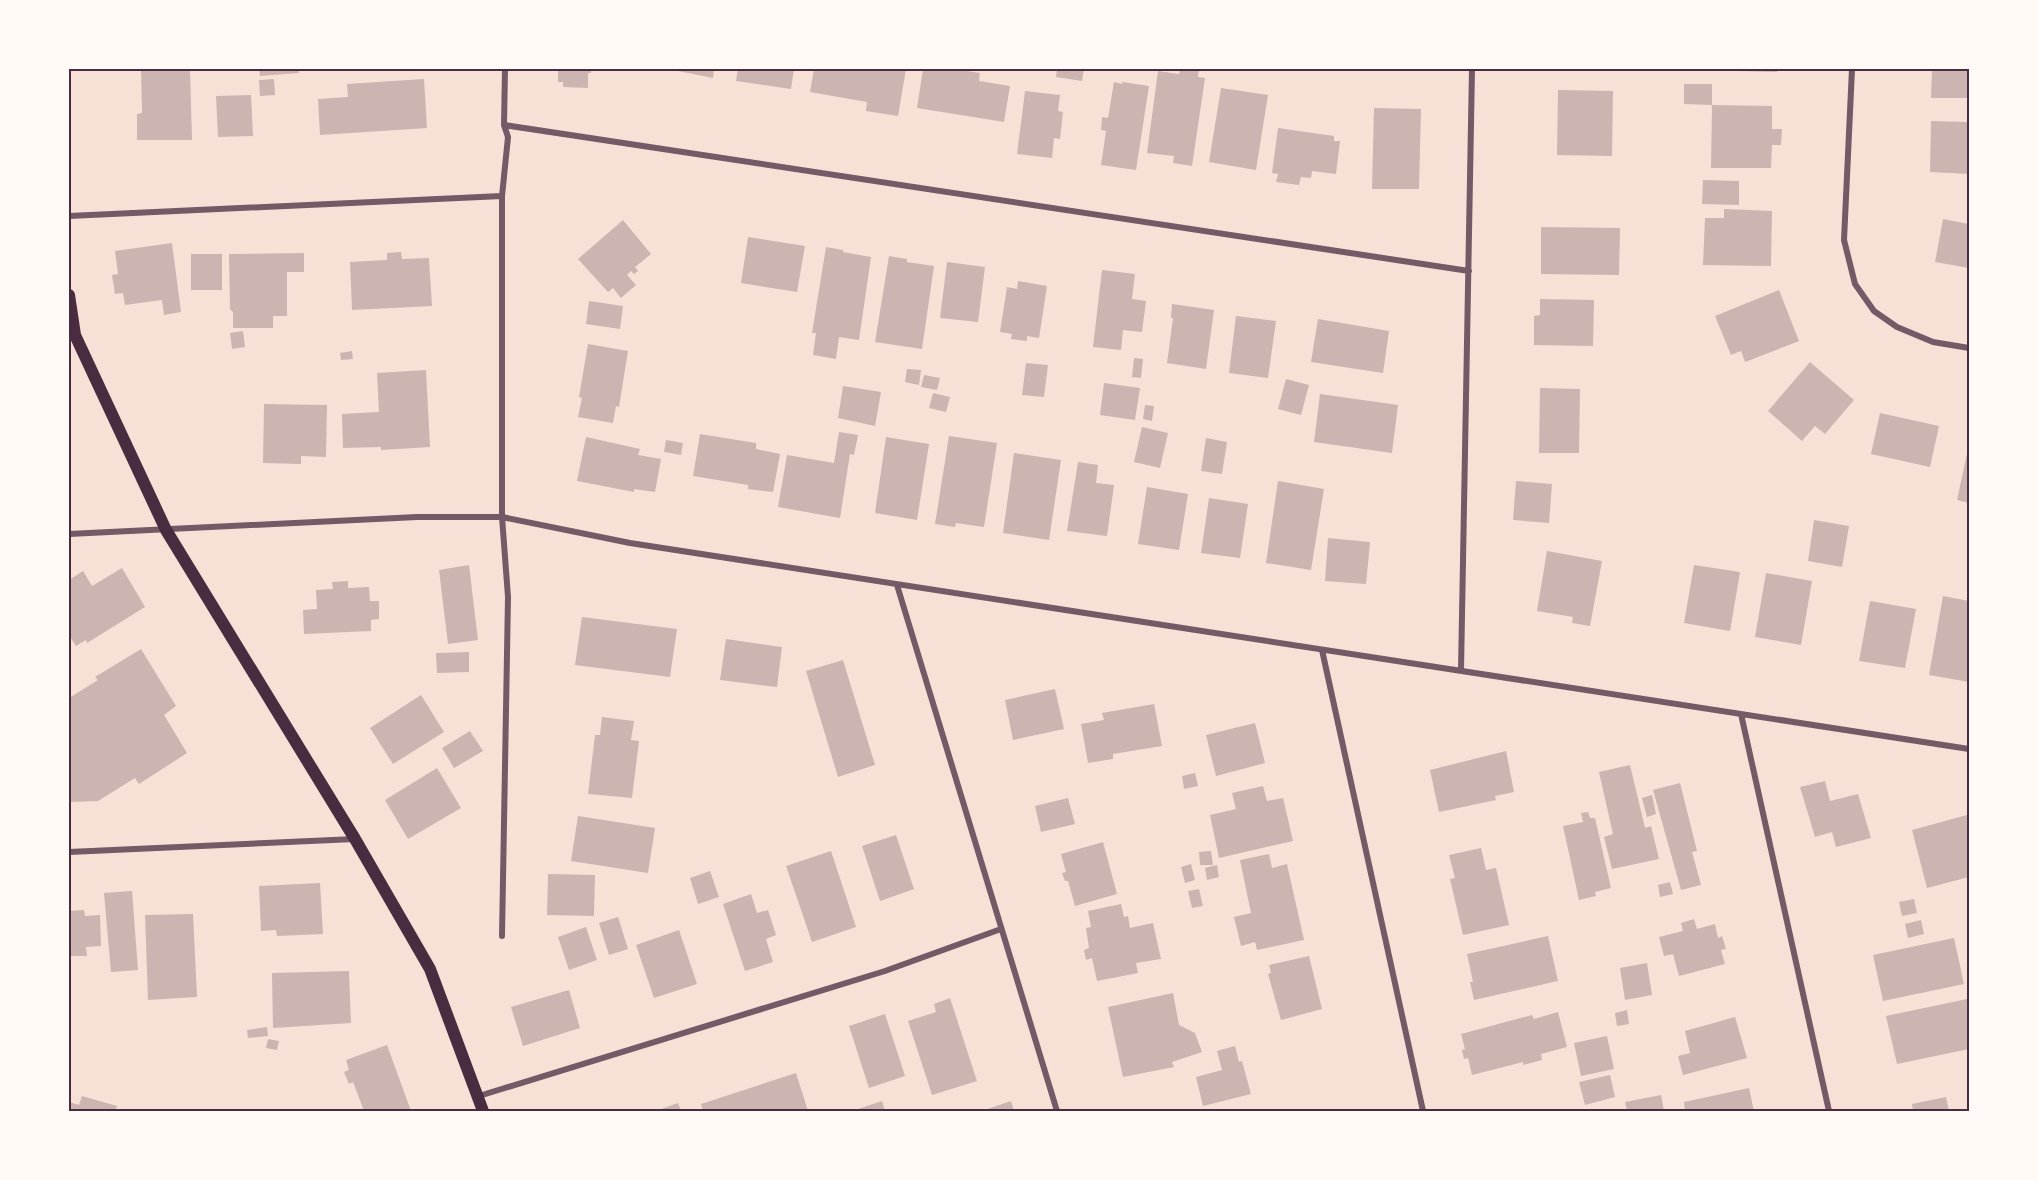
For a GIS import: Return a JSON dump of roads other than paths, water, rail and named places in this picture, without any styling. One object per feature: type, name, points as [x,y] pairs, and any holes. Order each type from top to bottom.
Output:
[{"type":"main road","points":[[69,295],[75,335],[166,530],[355,839],[430,969],[483,1111]]},
{"type":"street","points":[[502,936],[508,597],[502,517],[502,196],[508,136],[504,125],[505,69]]},
{"type":"street","points":[[1461,670],[1472,69]]},
{"type":"street","points":[[1852,69],[1844,240],[1855,284],[1875,310],[1898,327],[1933,342],[1969,348]]},
{"type":"street","points":[[504,125],[1469,271]]},
{"type":"street","points":[[69,216],[502,196]]},
{"type":"street","points":[[69,534],[417,517],[502,517],[630,543],[1969,749]]},
{"type":"street","points":[[897,585],[1057,1111]]},
{"type":"street","points":[[1322,650],[1423,1111]]},
{"type":"street","points":[[1741,714],[1829,1111]]},
{"type":"street","points":[[69,852],[355,839]]},
{"type":"street","points":[[478,1096],[885,971],[1001,929]]}]
